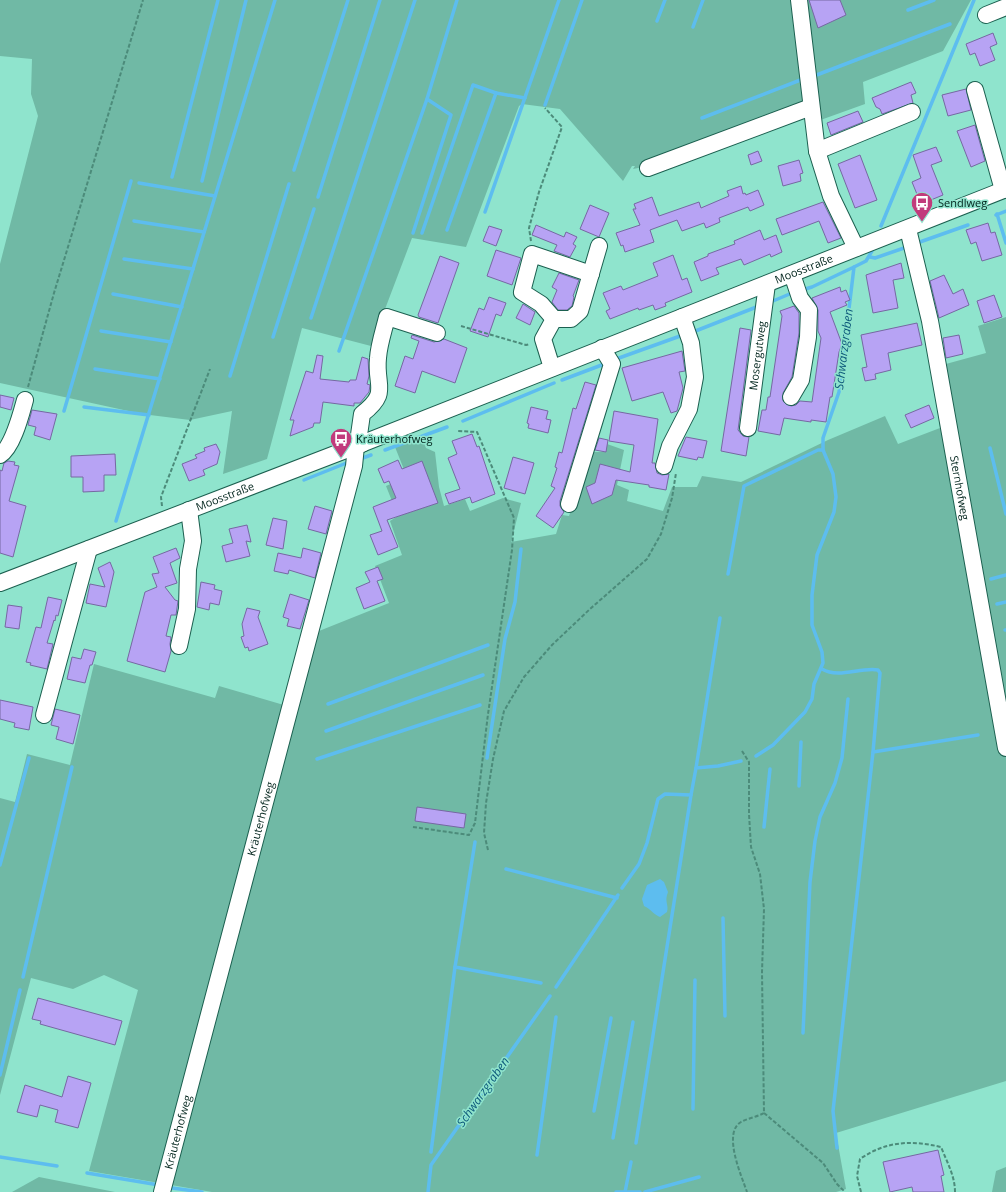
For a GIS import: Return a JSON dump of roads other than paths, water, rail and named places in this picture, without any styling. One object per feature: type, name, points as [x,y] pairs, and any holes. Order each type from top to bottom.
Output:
[{"type":"street","points":[[798,0],[817,151],[831,196],[856,248]]},
{"type":"street","points":[[986,15],[1006,7]]},
{"type":"street","points":[[975,90],[1004,189]]},
{"type":"street","points":[[648,168],[811,107]]},
{"type":"street","points":[[817,151],[912,112]]},
{"type":"street","name":"Moosstraße","points":[[0,583],[359,445],[856,248],[908,229],[1004,189]]},
{"type":"street","name":"Sternhofweg","points":[[908,229],[930,321],[1006,748]]},
{"type":"street","points":[[591,274],[532,254],[522,292],[541,304],[554,319],[571,319],[580,311],[591,274],[599,246]]},
{"type":"street","points":[[791,397],[801,380],[808,337],[809,310],[800,298],[792,274]]},
{"type":"street","name":"Mosergutweg","points":[[748,428],[760,327],[767,284]]},
{"type":"street","points":[[670,468],[670,446],[689,409],[695,377],[691,343],[682,317]]},
{"type":"street","points":[[359,445],[362,414],[376,403],[379,393],[378,358],[387,318],[437,333]]},
{"type":"street","points":[[552,368],[542,340],[554,319]]},
{"type":"street","points":[[569,504],[612,364],[602,348]]},
{"type":"street","points":[[0,455],[4,452],[14,434],[25,400]]},
{"type":"street","name":"Kräuterhofweg","points":[[162,1192],[359,445]]},
{"type":"street","points":[[179,646],[187,609],[188,568],[193,541],[189,510]]},
{"type":"street","points":[[44,715],[89,549]]},
{"type":"waterway","points":[[172,177],[218,0]]},
{"type":"waterway","points":[[202,181],[246,0]]},
{"type":"waterway","points":[[116,521],[275,0]]},
{"type":"waterway","points":[[294,170],[348,0]]},
{"type":"waterway","points":[[318,197],[380,0]]},
{"type":"waterway","points":[[311,318],[415,0]]},
{"type":"waterway","points":[[339,351],[427,99],[457,0]]},
{"type":"waterway","points":[[485,212],[559,0]]},
{"type":"waterway","points":[[545,105],[582,0]]},
{"type":"waterway","points":[[657,21],[665,0]]},
{"type":"waterway","points":[[693,27],[703,0]]},
{"type":"waterway","points":[[908,10],[934,0]]},
{"type":"waterway","name":"Schwarzgraben","points":[[881,226],[974,0]]},
{"type":"waterway","points":[[814,76],[950,24]]},
{"type":"waterway","points":[[702,118],[803,79]]},
{"type":"waterway","points":[[422,233],[473,85],[496,93]]},
{"type":"waterway","points":[[447,230],[496,93],[525,98]]},
{"type":"waterway","points":[[413,233],[451,115],[427,99]]},
{"type":"waterway","points":[[64,411],[131,181]]},
{"type":"waterway","points":[[139,183],[215,196]]},
{"type":"waterway","points":[[230,376],[289,184]]},
{"type":"waterway","points":[[273,337],[314,209]]},
{"type":"waterway","points":[[996,215],[1006,211]]},
{"type":"waterway","points":[[997,214],[1006,243]]},
{"type":"waterway","points":[[134,221],[204,232]]},
{"type":"waterway","points":[[917,243],[968,225]]},
{"type":"waterway","points":[[870,257],[875,258],[907,247]]},
{"type":"waterway","name":"Schwarzgraben","points":[[756,756],[773,745],[805,712],[812,699],[814,684],[823,663],[822,652],[812,625],[812,595],[817,555],[834,512],[836,497],[833,474],[823,450],[823,438],[839,392],[854,267],[866,261],[872,251]]},
{"type":"waterway","points":[[124,259],[193,269]]},
{"type":"waterway","points":[[802,290],[812,287],[854,267]]},
{"type":"waterway","points":[[773,301],[792,293]]},
{"type":"waterway","points":[[113,294],[182,307]]},
{"type":"waterway","points":[[693,332],[759,306]]},
{"type":"waterway","points":[[101,331],[171,342]]},
{"type":"waterway","points":[[619,358],[683,335]]},
{"type":"waterway","points":[[562,380],[607,363]]},
{"type":"waterway","points":[[95,369],[160,379]]},
{"type":"waterway","points":[[463,421],[554,383]]},
{"type":"waterway","points":[[84,407],[149,415]]},
{"type":"waterway","points":[[385,450],[447,427]]},
{"type":"waterway","points":[[990,448],[1006,514]]},
{"type":"waterway","points":[[728,574],[744,486],[818,450],[823,450]]},
{"type":"waterway","points":[[360,459],[371,455]]},
{"type":"waterway","points":[[304,480],[349,462]]},
{"type":"waterway","points":[[487,758],[505,639],[515,602],[521,549]]},
{"type":"waterway","points":[[991,579],[1006,575]]},
{"type":"waterway","points":[[997,604],[1006,602]]},
{"type":"waterway","points":[[696,768],[720,618]]},
{"type":"waterway","points":[[328,704],[488,645]]},
{"type":"waterway","points":[[822,669],[835,673],[864,670],[878,670],[880,673],[873,752],[833,1111],[837,1148]]},
{"type":"waterway","points":[[326,731],[483,675]]},
{"type":"waterway","points":[[803,1033],[810,882],[815,841],[820,817],[835,783],[842,758],[848,699]]},
{"type":"waterway","points":[[317,759],[480,705]]},
{"type":"waterway","points":[[873,752],[978,735]]},
{"type":"waterway","points":[[799,786],[801,742]]},
{"type":"waterway","points":[[0,865],[29,758]]},
{"type":"waterway","name":"Schwarzgraben","points":[[622,888],[639,864],[647,843],[658,799],[665,794],[691,795],[696,768],[718,766],[741,761]]},
{"type":"waterway","points":[[23,977],[72,767]]},
{"type":"waterway","points":[[764,827],[770,769]]},
{"type":"waterway","points":[[636,1143],[691,795]]},
{"type":"waterway","points":[[431,1152],[455,967],[475,842]]},
{"type":"waterway","points":[[506,869],[617,898]]},
{"type":"waterway","name":"Schwarzgraben","points":[[556,987],[618,895]]},
{"type":"waterway","points":[[723,918],[725,1016]]},
{"type":"waterway","points":[[455,967],[541,983]]},
{"type":"waterway","points":[[693,1109],[695,980]]},
{"type":"waterway","points":[[0,1075],[20,990]]},
{"type":"waterway","name":"Schwarzgraben","points":[[428,1192],[431,1165],[550,996]]},
{"type":"waterway","points":[[537,1155],[556,1017]]},
{"type":"waterway","points":[[594,1111],[611,1018]]},
{"type":"waterway","points":[[613,1138],[633,1022]]},
{"type":"waterway","points":[[0,1157],[57,1166]]},
{"type":"waterway","points":[[625,1192],[631,1162]]},
{"type":"waterway","points":[[87,1173],[159,1185]]},
{"type":"waterway","points":[[645,1192],[699,1177]]},
{"type":"waterway","points":[[172,1188],[202,1192]]},
{"type":"waterway","points":[[616,1192],[640,1192]]},
{"type":"place","name":"Sendlweg","points":[[922,222]]},
{"type":"place","name":"Kräuterhofweg","points":[[341,458]]}]
